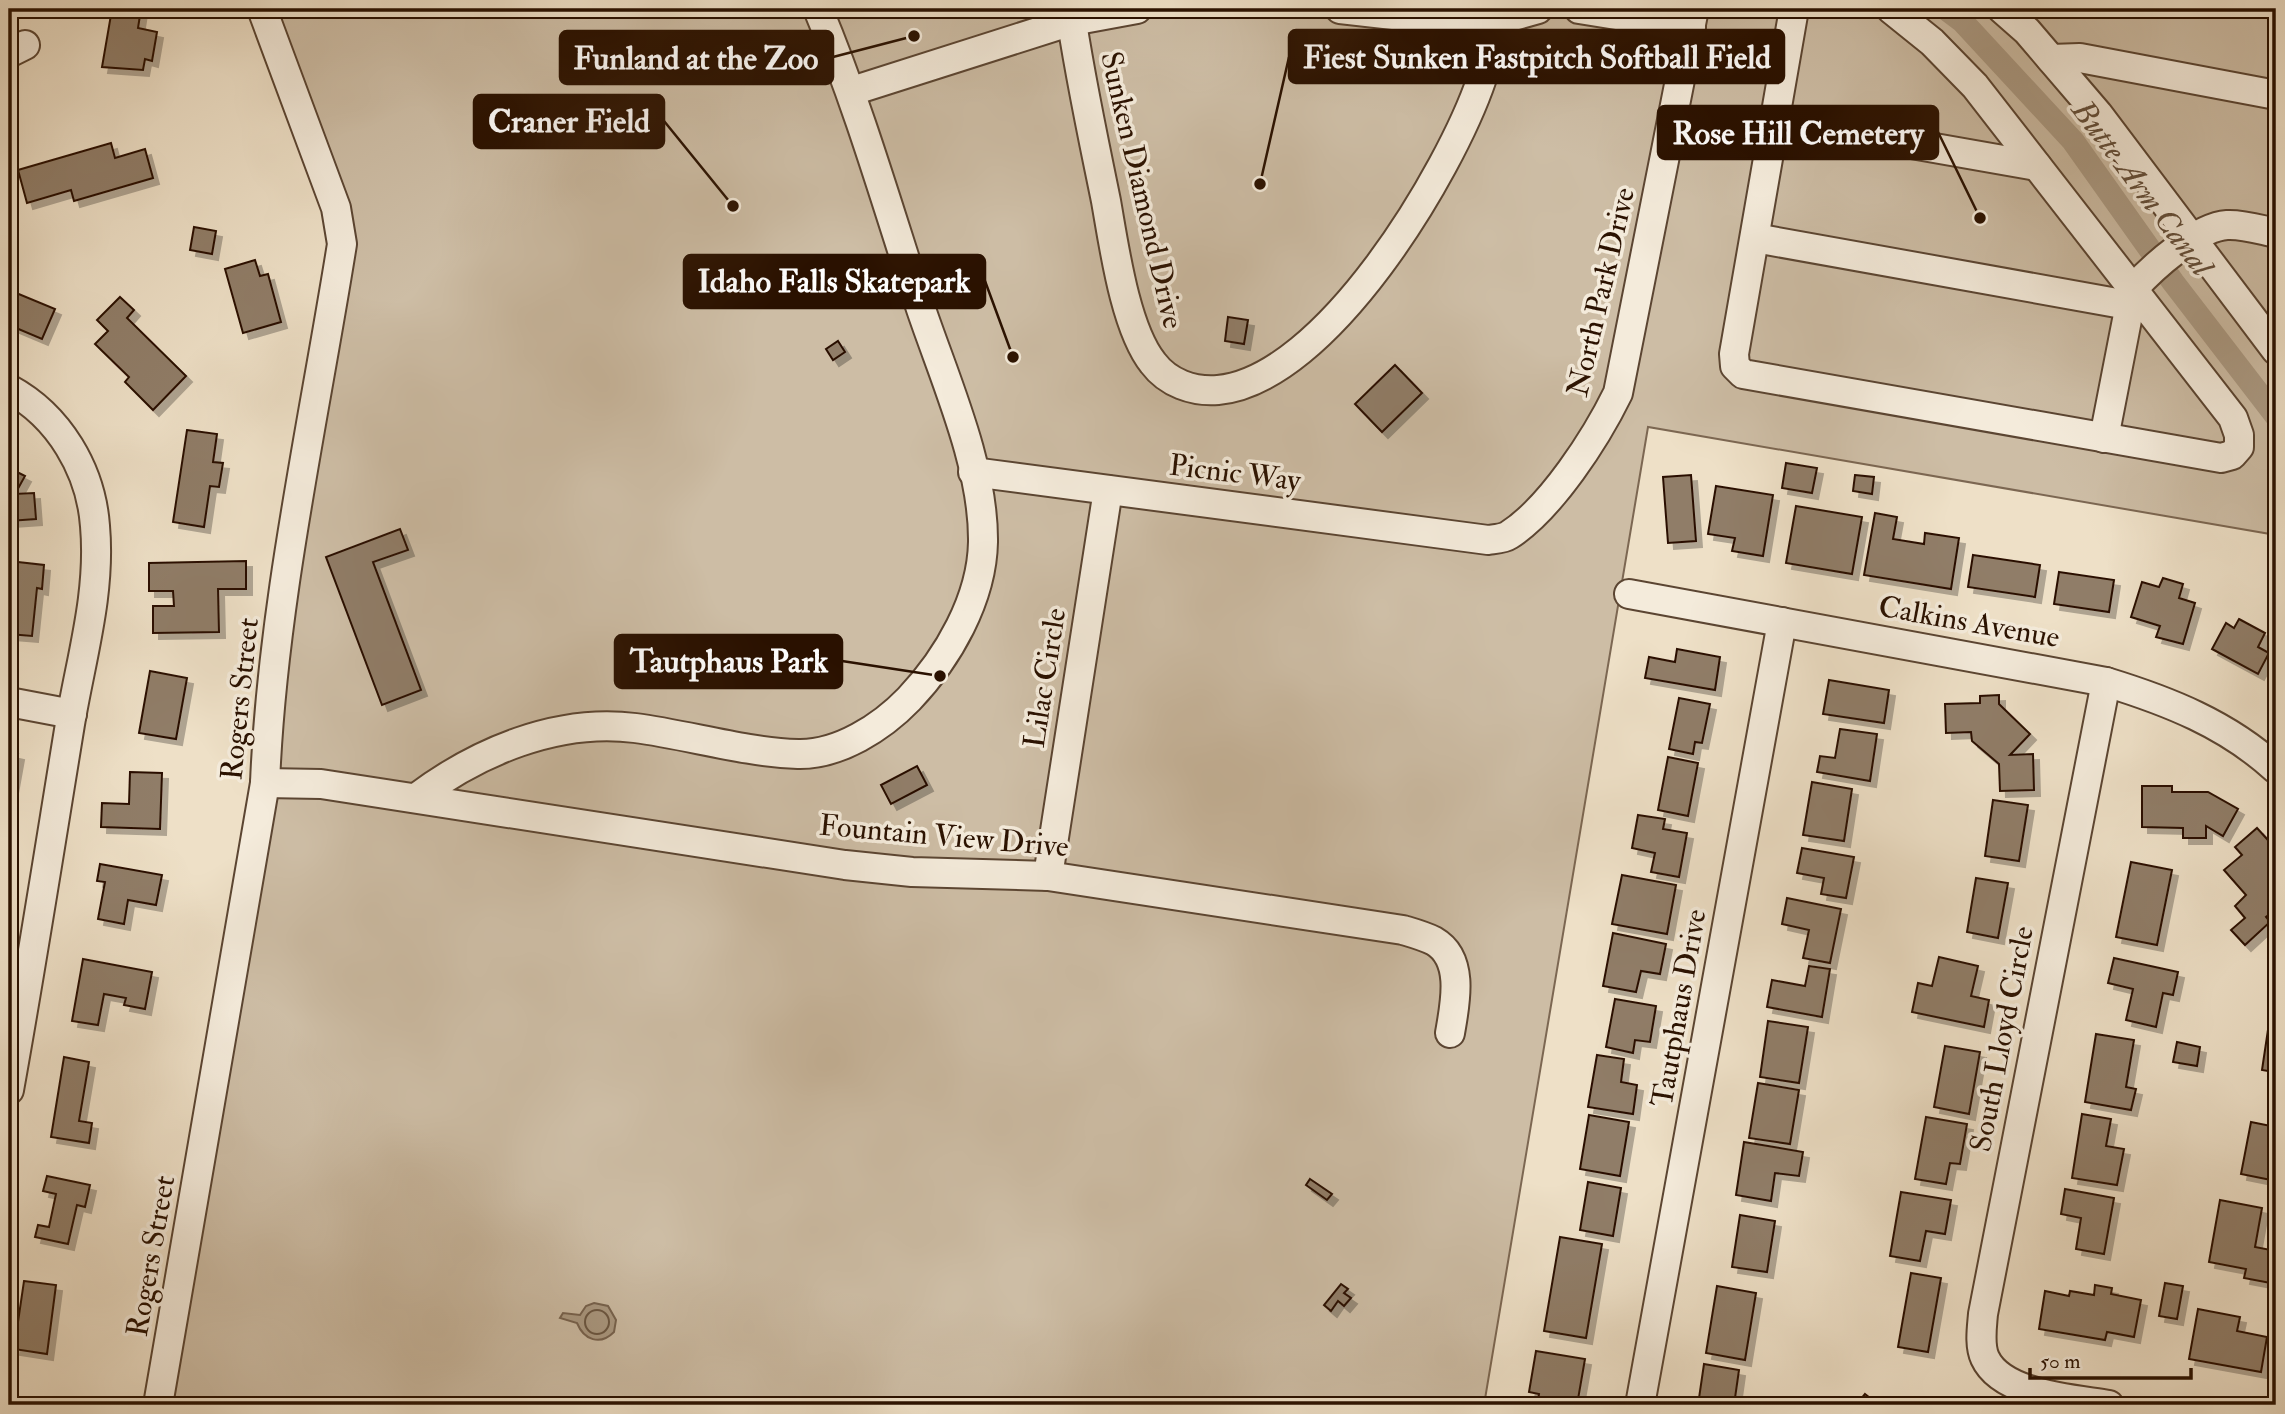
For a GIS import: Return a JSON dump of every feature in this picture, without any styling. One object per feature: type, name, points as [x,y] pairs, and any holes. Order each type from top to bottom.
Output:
[{"type":"street","name":"Rogers Street","points":[[158,1405],[265,783],[267,729],[280,623],[342,244],[336,208],[262,9]]},
{"type":"street","points":[[416,798],[448,774],[479,758],[522,741],[576,729],[634,728],[800,754],[818,752],[870,732],[897,712],[918,689],[954,636],[972,601],[980,572],[983,540],[973,472],[852,91],[818,9]]},
{"type":"street","points":[[852,91],[1071,15],[1137,9]]},
{"type":"street","points":[[1340,9],[1482,25],[1538,9]]},
{"type":"street","points":[[1579,9],[1693,18]]},
{"type":"street","points":[[1794,9],[1734,354],[1735,366],[1743,374],[2221,458],[2232,455],[2239,447],[2233,418],[2137,288],[1975,86],[1932,42],[1891,9]]},
{"type":"street","points":[[2002,9],[2027,31],[2098,114],[2183,247],[2276,350]]},
{"type":"street","name":"Sunken Diamond Drive","points":[[1071,15],[1116,256],[1138,341],[1154,365],[1175,383],[1203,391],[1236,388],[1264,377],[1295,354],[1335,315],[1388,255],[1422,203],[1466,120],[1483,74],[1482,25]]},
{"type":"street","name":"North Park Drive","points":[[1488,540],[1507,537],[1563,481],[1600,428],[1618,393],[1693,18]]},
{"type":"street","points":[[2051,59],[2080,58],[2276,95]]},
{"type":"street","points":[[1775,120],[2037,166]]},
{"type":"street","points":[[2104,438],[2137,288],[2183,247],[2217,226],[2231,224],[2276,233]]},
{"type":"street","points":[[1755,237],[2137,288]]},
{"type":"street","points":[[9,389],[29,400],[67,440],[89,489],[95,524],[97,567],[92,617],[13,1041],[9,1090]]},
{"type":"street","name":"Picnic Way","points":[[973,472],[1488,540]]},
{"type":"street","name":"Lilac Circle","points":[[1048,876],[1108,490]]},
{"type":"street","name":"Calkins Avenue","points":[[1629,594],[2106,682],[2172,702],[2225,730],[2276,769]]},
{"type":"street","name":"Tautphaus Drive","points":[[1640,1405],[1782,622]]},
{"type":"street","name":"South Lloyd Circle","points":[[2106,682],[1983,1314],[1982,1349],[1985,1359],[1997,1374],[2024,1390],[2109,1405]]},
{"type":"street","points":[[9,702],[72,714]]},
{"type":"street","name":"Fountain View Drive","points":[[265,783],[321,784],[845,865],[912,872],[1048,876],[1391,928],[1436,942],[1452,961],[1456,996],[1450,1032]]},
{"type":"shaded area","points":[[262,9],[2276,9],[2276,535],[1648,427],[1484,1405],[158,1405],[342,244]]},
{"type":"water","points":[[594,1303],[608,1306],[616,1320],[614,1332],[598,1340],[584,1334],[577,1323],[560,1318],[563,1313],[580,1315],[586,1306]]},
{"type":"building","points":[[112,9],[141,9],[138,28],[157,32],[152,61],[145,59],[143,70],[102,67]]},
{"type":"building","points":[[111,143],[115,158],[145,149],[153,178],[74,201],[71,190],[27,203],[18,170]]},
{"type":"building","points":[[194,227],[216,231],[212,254],[190,250]]},
{"type":"building","points":[[255,260],[260,276],[268,274],[281,322],[243,333],[225,269]]},
{"type":"building","points":[[9,290],[55,309],[42,339],[9,325]]},
{"type":"building","points":[[120,297],[134,310],[127,318],[186,376],[153,410],[125,382],[129,377],[95,344],[108,331],[97,320]]},
{"type":"building","points":[[1228,317],[1248,320],[1244,344],[1225,341]]},
{"type":"building","points":[[838,341],[845,352],[833,360],[826,349]]},
{"type":"building","points":[[1395,365],[1422,393],[1382,432],[1355,404]]},
{"type":"building","points":[[187,430],[217,434],[213,462],[223,463],[219,487],[210,486],[204,527],[173,522]]},
{"type":"building","points":[[1786,463],[1817,468],[1812,493],[1782,488]]},
{"type":"building","points":[[9,468],[25,476],[15,494],[34,493],[36,519],[9,521]]},
{"type":"building","points":[[1691,475],[1696,541],[1668,543],[1663,477]]},
{"type":"building","points":[[1855,475],[1874,477],[1872,494],[1853,491]]},
{"type":"building","points":[[1716,486],[1773,495],[1763,556],[1732,551],[1735,538],[1708,534]]},
{"type":"building","points":[[1796,506],[1862,517],[1852,574],[1786,563]]},
{"type":"building","points":[[1875,513],[1897,517],[1893,539],[1924,544],[1925,533],[1959,538],[1951,589],[1864,575]]},
{"type":"building","points":[[400,529],[408,550],[373,562],[421,690],[382,705],[326,557]]},
{"type":"building","points":[[1973,555],[2040,565],[2035,597],[1968,587]]},
{"type":"building","points":[[9,561],[44,565],[42,589],[37,588],[32,636],[9,634]]},
{"type":"building","points":[[246,561],[246,589],[218,589],[219,632],[153,633],[153,606],[174,606],[173,591],[149,591],[149,563]]},
{"type":"building","points":[[2059,572],[2114,580],[2109,612],[2054,604]]},
{"type":"building","points":[[2163,578],[2183,584],[2179,598],[2195,603],[2183,644],[2156,637],[2160,626],[2131,617],[2142,582],[2159,587]]},
{"type":"building","points":[[2239,619],[2265,633],[2258,647],[2269,653],[2258,674],[2212,649],[2226,623],[2234,628]]},
{"type":"building","points":[[1677,649],[1720,657],[1715,690],[1645,678],[1649,657],[1675,662]]},
{"type":"building","points":[[150,671],[187,678],[176,739],[139,733]]},
{"type":"building","points":[[1829,680],[1889,690],[1884,723],[1823,714]]},
{"type":"building","points":[[1999,695],[1999,704],[2030,734],[2010,755],[2033,754],[2034,790],[2000,791],[1999,764],[1972,741],[1971,732],[1946,733],[1945,704],[1980,703],[1980,696]]},
{"type":"building","points":[[1679,698],[1710,704],[1702,743],[1695,742],[1693,754],[1669,749]]},
{"type":"building","points":[[1840,729],[1877,734],[1870,781],[1817,772],[1820,756],[1835,758]]},
{"type":"building","points":[[9,752],[18,754],[9,804]]},
{"type":"building","points":[[1668,757],[1698,763],[1688,816],[1658,810]]},
{"type":"building","points":[[917,766],[927,785],[891,804],[881,785]]},
{"type":"building","points":[[130,772],[162,773],[160,829],[101,827],[102,803],[129,804]]},
{"type":"building","points":[[1812,782],[1852,789],[1844,841],[1803,835]]},
{"type":"building","points":[[2142,786],[2172,786],[2172,792],[2208,792],[2238,809],[2223,836],[2206,826],[2206,838],[2183,838],[2183,828],[2142,827]]},
{"type":"building","points":[[1993,800],[2028,805],[2019,861],[1985,856]]},
{"type":"building","points":[[1638,815],[1665,819],[1663,829],[1687,833],[1679,877],[1651,872],[1655,853],[1632,848]]},
{"type":"building","points":[[2257,828],[2276,849],[2276,909],[2266,917],[2270,922],[2245,945],[2231,930],[2245,918],[2235,906],[2246,895],[2224,870],[2242,855],[2235,847]]},
{"type":"building","points":[[1802,848],[1854,857],[1846,898],[1821,894],[1824,878],[1797,873]]},
{"type":"building","points":[[2131,862],[2172,870],[2157,945],[2116,937]]},
{"type":"building","points":[[100,864],[162,875],[156,905],[128,900],[124,924],[98,919],[105,882],[97,881]]},
{"type":"building","points":[[1622,875],[1676,885],[1667,934],[1612,924]]},
{"type":"building","points":[[1976,878],[2008,883],[1998,938],[1967,932]]},
{"type":"building","points":[[1787,898],[1841,909],[1830,963],[1803,958],[1809,930],[1782,924]]},
{"type":"building","points":[[1613,933],[1666,944],[1660,974],[1641,971],[1636,992],[1603,986]]},
{"type":"building","points":[[1939,957],[1978,966],[1971,996],[1989,1000],[1984,1027],[1912,1012],[1918,983],[1932,986]]},
{"type":"building","points":[[2114,958],[2178,972],[2173,995],[2163,993],[2156,1027],[2126,1020],[2133,989],[2108,983]]},
{"type":"building","points":[[83,959],[152,972],[145,1009],[124,1005],[126,998],[104,994],[98,1025],[72,1021]]},
{"type":"building","points":[[1809,966],[1830,969],[1822,1017],[1767,1007],[1772,980],[1805,986]]},
{"type":"building","points":[[1615,999],[1656,1006],[1650,1042],[1635,1040],[1633,1053],[1606,1047]]},
{"type":"building","points":[[1768,1021],[1808,1027],[1799,1083],[1760,1077]]},
{"type":"building","points":[[2269,1023],[2276,1025],[2276,1083],[2273,1083],[2274,1072],[2262,1070]]},
{"type":"building","points":[[2096,1034],[2134,1040],[2126,1087],[2136,1089],[2131,1110],[2085,1102]]},
{"type":"building","points":[[2177,1042],[2200,1047],[2197,1066],[2173,1062]]},
{"type":"building","points":[[1945,1046],[1980,1052],[1969,1114],[1934,1107]]},
{"type":"building","points":[[1597,1055],[1624,1059],[1621,1082],[1637,1085],[1633,1114],[1588,1107]]},
{"type":"building","points":[[64,1057],[89,1062],[79,1121],[92,1123],[89,1143],[51,1137]]},
{"type":"building","points":[[1758,1083],[1799,1090],[1790,1144],[1749,1138]]},
{"type":"building","points":[[2082,1114],[2111,1119],[2106,1146],[2124,1149],[2117,1185],[2072,1178]]},
{"type":"building","points":[[1589,1115],[1629,1122],[1620,1176],[1580,1169]]},
{"type":"building","points":[[1926,1117],[1967,1124],[1960,1164],[1950,1163],[1946,1184],[1915,1179]]},
{"type":"building","points":[[2251,1122],[2276,1127],[2276,1181],[2241,1174]]},
{"type":"building","points":[[1744,1142],[1803,1152],[1799,1176],[1775,1173],[1771,1201],[1736,1195]]},
{"type":"building","points":[[47,1176],[90,1185],[85,1207],[77,1205],[68,1244],[35,1237],[38,1225],[49,1227],[56,1194],[43,1191]]},
{"type":"building","points":[[1310,1179],[1332,1194],[1327,1200],[1306,1185]]},
{"type":"building","points":[[1588,1182],[1621,1188],[1613,1236],[1580,1230]]},
{"type":"building","points":[[2065,1189],[2114,1198],[2104,1254],[2076,1249],[2081,1218],[2061,1214]]},
{"type":"building","points":[[1901,1192],[1951,1200],[1945,1234],[1926,1231],[1920,1261],[1890,1256]]},
{"type":"building","points":[[2220,1200],[2262,1208],[2255,1247],[2276,1251],[2276,1284],[2244,1278],[2246,1269],[2209,1262]]},
{"type":"building","points":[[1740,1215],[1775,1221],[1767,1272],[1732,1267]]},
{"type":"building","points":[[1560,1237],[1602,1244],[1586,1338],[1544,1331]]},
{"type":"building","points":[[1911,1273],[1941,1278],[1928,1352],[1898,1347]]},
{"type":"building","points":[[24,1281],[56,1285],[47,1354],[14,1349]]},
{"type":"building","points":[[2165,1283],[2183,1286],[2177,1319],[2159,1316]]},
{"type":"building","points":[[1341,1284],[1348,1289],[1344,1293],[1351,1298],[1344,1306],[1338,1301],[1331,1311],[1324,1305]]},
{"type":"building","points":[[2095,1285],[2112,1288],[2111,1294],[2141,1300],[2134,1337],[2107,1332],[2105,1340],[2039,1329],[2045,1291],[2069,1296],[2070,1291],[2094,1295]]},
{"type":"building","points":[[1717,1286],[1756,1293],[1745,1360],[1706,1353]]},
{"type":"building","points":[[2198,1309],[2240,1317],[2237,1331],[2267,1337],[2261,1372],[2189,1359]]},
{"type":"building","points":[[1536,1351],[1585,1359],[1577,1405],[1537,1405],[1539,1394],[1529,1392]]},
{"type":"building","points":[[1704,1364],[1739,1370],[1734,1405],[1698,1405]]},
{"type":"building","points":[[1865,1394],[1879,1405],[1856,1405]]},
{"type":"building","points":[[9,1399],[52,1405],[9,1405]]},
{"type":"waterway","name":"Butte Arm Canal","points":[[1946,9],[1962,21],[2073,141],[2173,282],[2276,416]]},
{"type":"place","name":"Funland at the Zoo","points":[[914,36]]},
{"type":"place","name":"Fiest Sunken Fastpitch Softball Field","points":[[1260,184]]},
{"type":"place","name":"Craner Field","points":[[733,206]]},
{"type":"place","name":"Rose Hill Cemetery","points":[[1980,218]]},
{"type":"place","name":"Idaho Falls Skatepark","points":[[1013,357]]},
{"type":"place","name":"Tautphaus Park","points":[[940,676]]}]
